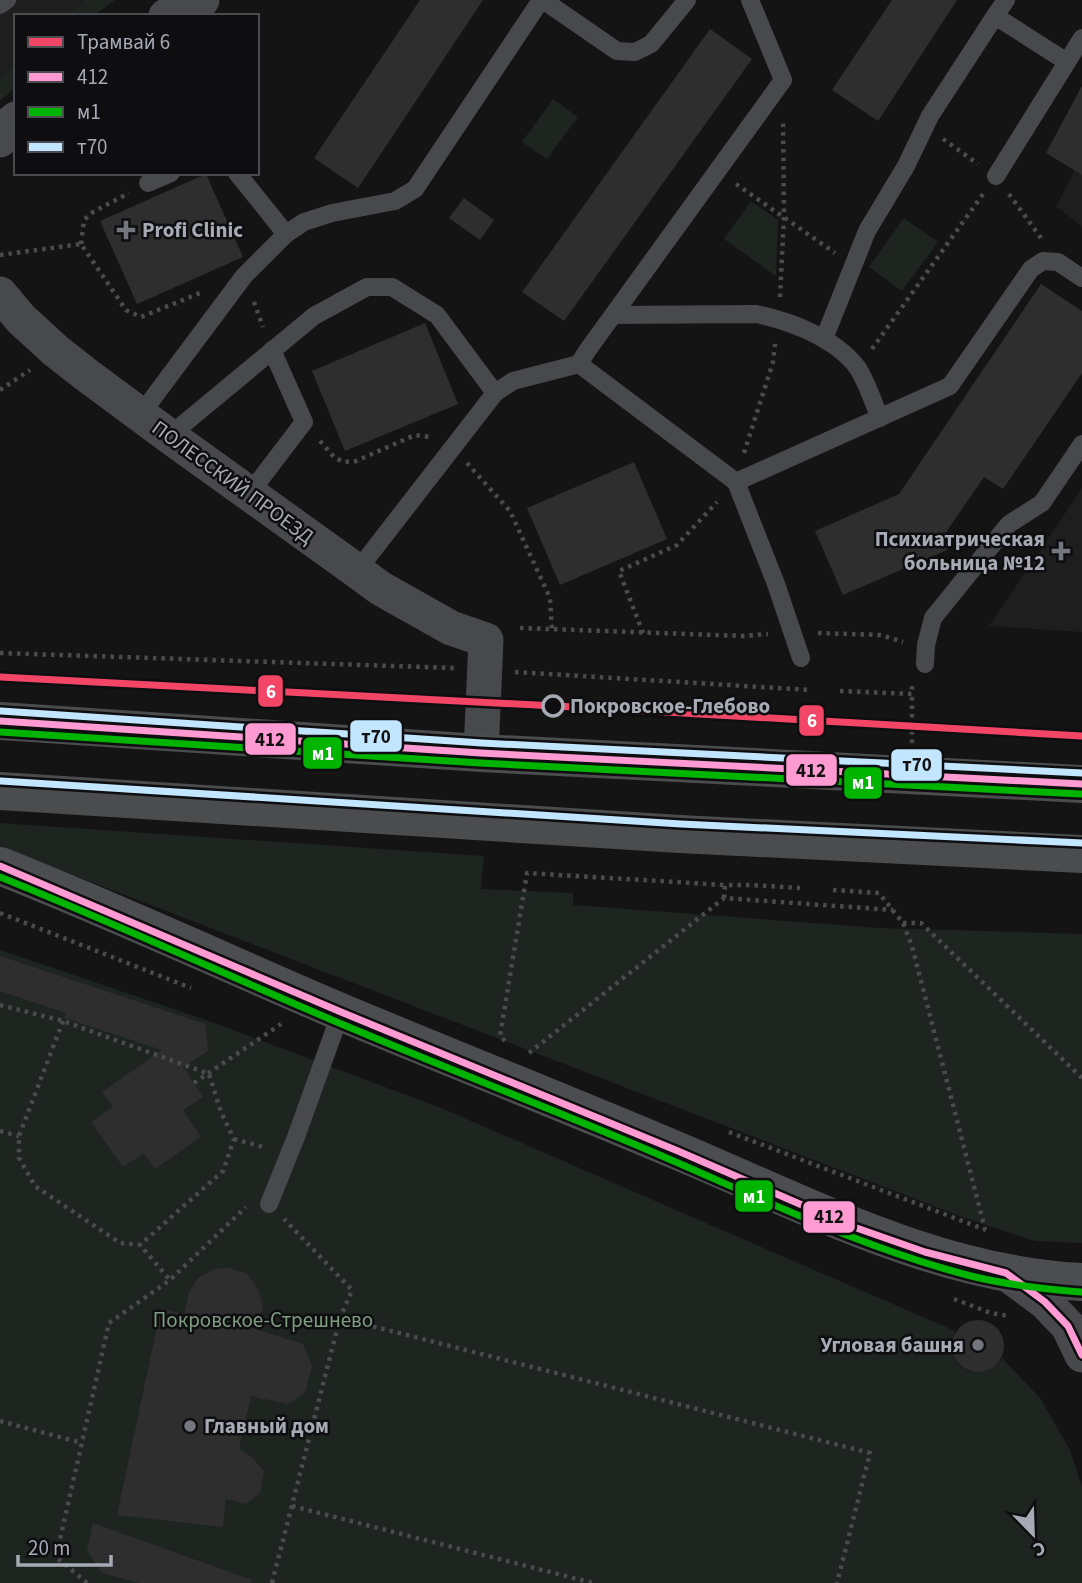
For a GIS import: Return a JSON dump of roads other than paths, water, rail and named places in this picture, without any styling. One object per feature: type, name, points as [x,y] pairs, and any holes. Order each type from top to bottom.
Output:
[{"type":"main road","points":[[0,721],[481,753],[1082,784]]},
{"type":"main road","points":[[0,791],[680,834],[1082,854]]},
{"type":"street","points":[[171,14],[204,0]]},
{"type":"street","points":[[0,140],[14,121]]},
{"type":"street","name":"ПОЛЕССКИЙ ПРОЕЗД","points":[[0,294],[21,319],[56,351],[357,571],[451,628],[486,640],[481,753]]},
{"type":"street","points":[[0,866],[341,1012],[678,1150],[848,1225],[925,1252],[1006,1273],[1082,1282]]},
{"type":"street","points":[[1006,1273],[1045,1302],[1068,1326],[1082,1355]]},
{"type":"lane","points":[[0,5],[7,0]]},
{"type":"lane","points":[[141,414],[244,276],[286,234],[304,222],[332,213],[395,201],[415,189],[542,0],[617,51],[635,52],[651,44],[687,0]]},
{"type":"lane","points":[[357,571],[495,393],[513,381],[579,363],[783,80],[750,0]]},
{"type":"lane","points":[[824,339],[867,231],[906,166],[930,116],[1006,0]]},
{"type":"lane","points":[[995,16],[1067,62]]},
{"type":"lane","points":[[996,176],[1082,38]]},
{"type":"lane","points":[[148,183],[166,175]]},
{"type":"lane","points":[[239,175],[286,234]]},
{"type":"lane","points":[[736,482],[950,386],[1031,270],[1043,261],[1058,262],[1082,278]]},
{"type":"lane","points":[[169,436],[314,316],[367,286],[392,287],[437,315],[495,393]]},
{"type":"lane","points":[[612,315],[756,314],[779,319],[824,339],[842,351],[858,369],[880,418]]},
{"type":"lane","points":[[249,494],[304,422],[272,351]]},
{"type":"lane","points":[[579,363],[736,482],[776,584],[801,658]]},
{"type":"lane","points":[[925,664],[926,645],[933,618],[1009,524],[1042,503],[1082,444]]},
{"type":"lane","points":[[269,1204],[341,1012]]},
{"type":"tram line","name":"6","points":[[0,677],[1082,736]]},
{"type":"place","name":"Profi Clinic","points":[[126,230]]},
{"type":"place","name":"Психиатрическая больница №12","points":[[1061,551]]},
{"type":"place","name":"Покровское-Глебово","points":[[553,706]]},
{"type":"place","name":"Угловая башня","points":[[978,1345]]},
{"type":"place","name":"Главный дом","points":[[190,1426]]},
{"type":"park label","name":"Покровское-Стрешнево","points":[[263,1320]]}]
